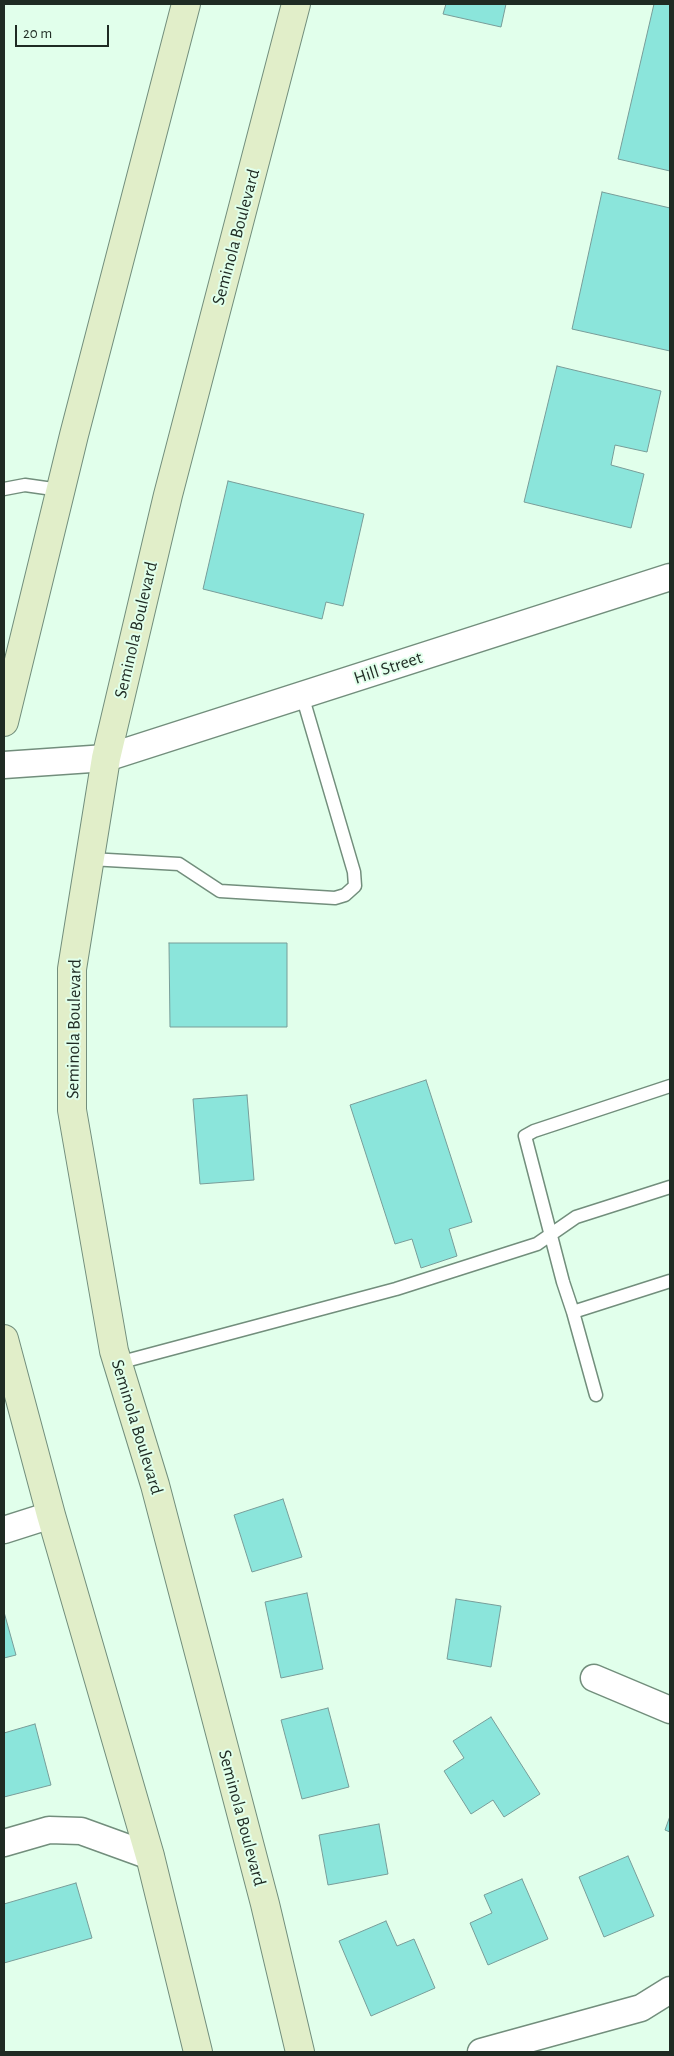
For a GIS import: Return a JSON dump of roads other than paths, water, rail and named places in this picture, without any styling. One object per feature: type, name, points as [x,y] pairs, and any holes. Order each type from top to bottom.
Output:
[{"type":"main road","points":[[4,722],[60,490],[186,4]]},
{"type":"main road","name":"Seminola Boulevard","points":[[296,4],[168,494],[106,758],[72,969],[72,1110],[114,1351],[155,1485],[262,1895],[300,2052]]},
{"type":"main road","points":[[4,1339],[52,1515],[150,1856],[198,2052]]},
{"type":"street","name":"Hill Street","points":[[4,765],[106,758],[670,576]]},
{"type":"street","points":[[4,1530],[52,1515]]},
{"type":"street","points":[[594,1678],[670,1710]]},
{"type":"street","points":[[4,1843],[49,1830],[81,1831],[150,1856]]},
{"type":"street","points":[[481,2052],[641,2008],[670,1990]]},
{"type":"lane","points":[[4,489],[25,485],[60,490]]},
{"type":"lane","points":[[90,859],[179,864],[220,891],[335,898],[345,895],[355,886],[354,872],[302,695]]},
{"type":"lane","points":[[596,1395],[563,1282],[525,1136],[534,1131],[670,1086]]},
{"type":"lane","points":[[118,1363],[396,1289],[537,1244],[576,1217],[670,1187]]},
{"type":"lane","points":[[573,1312],[670,1281]]}]
